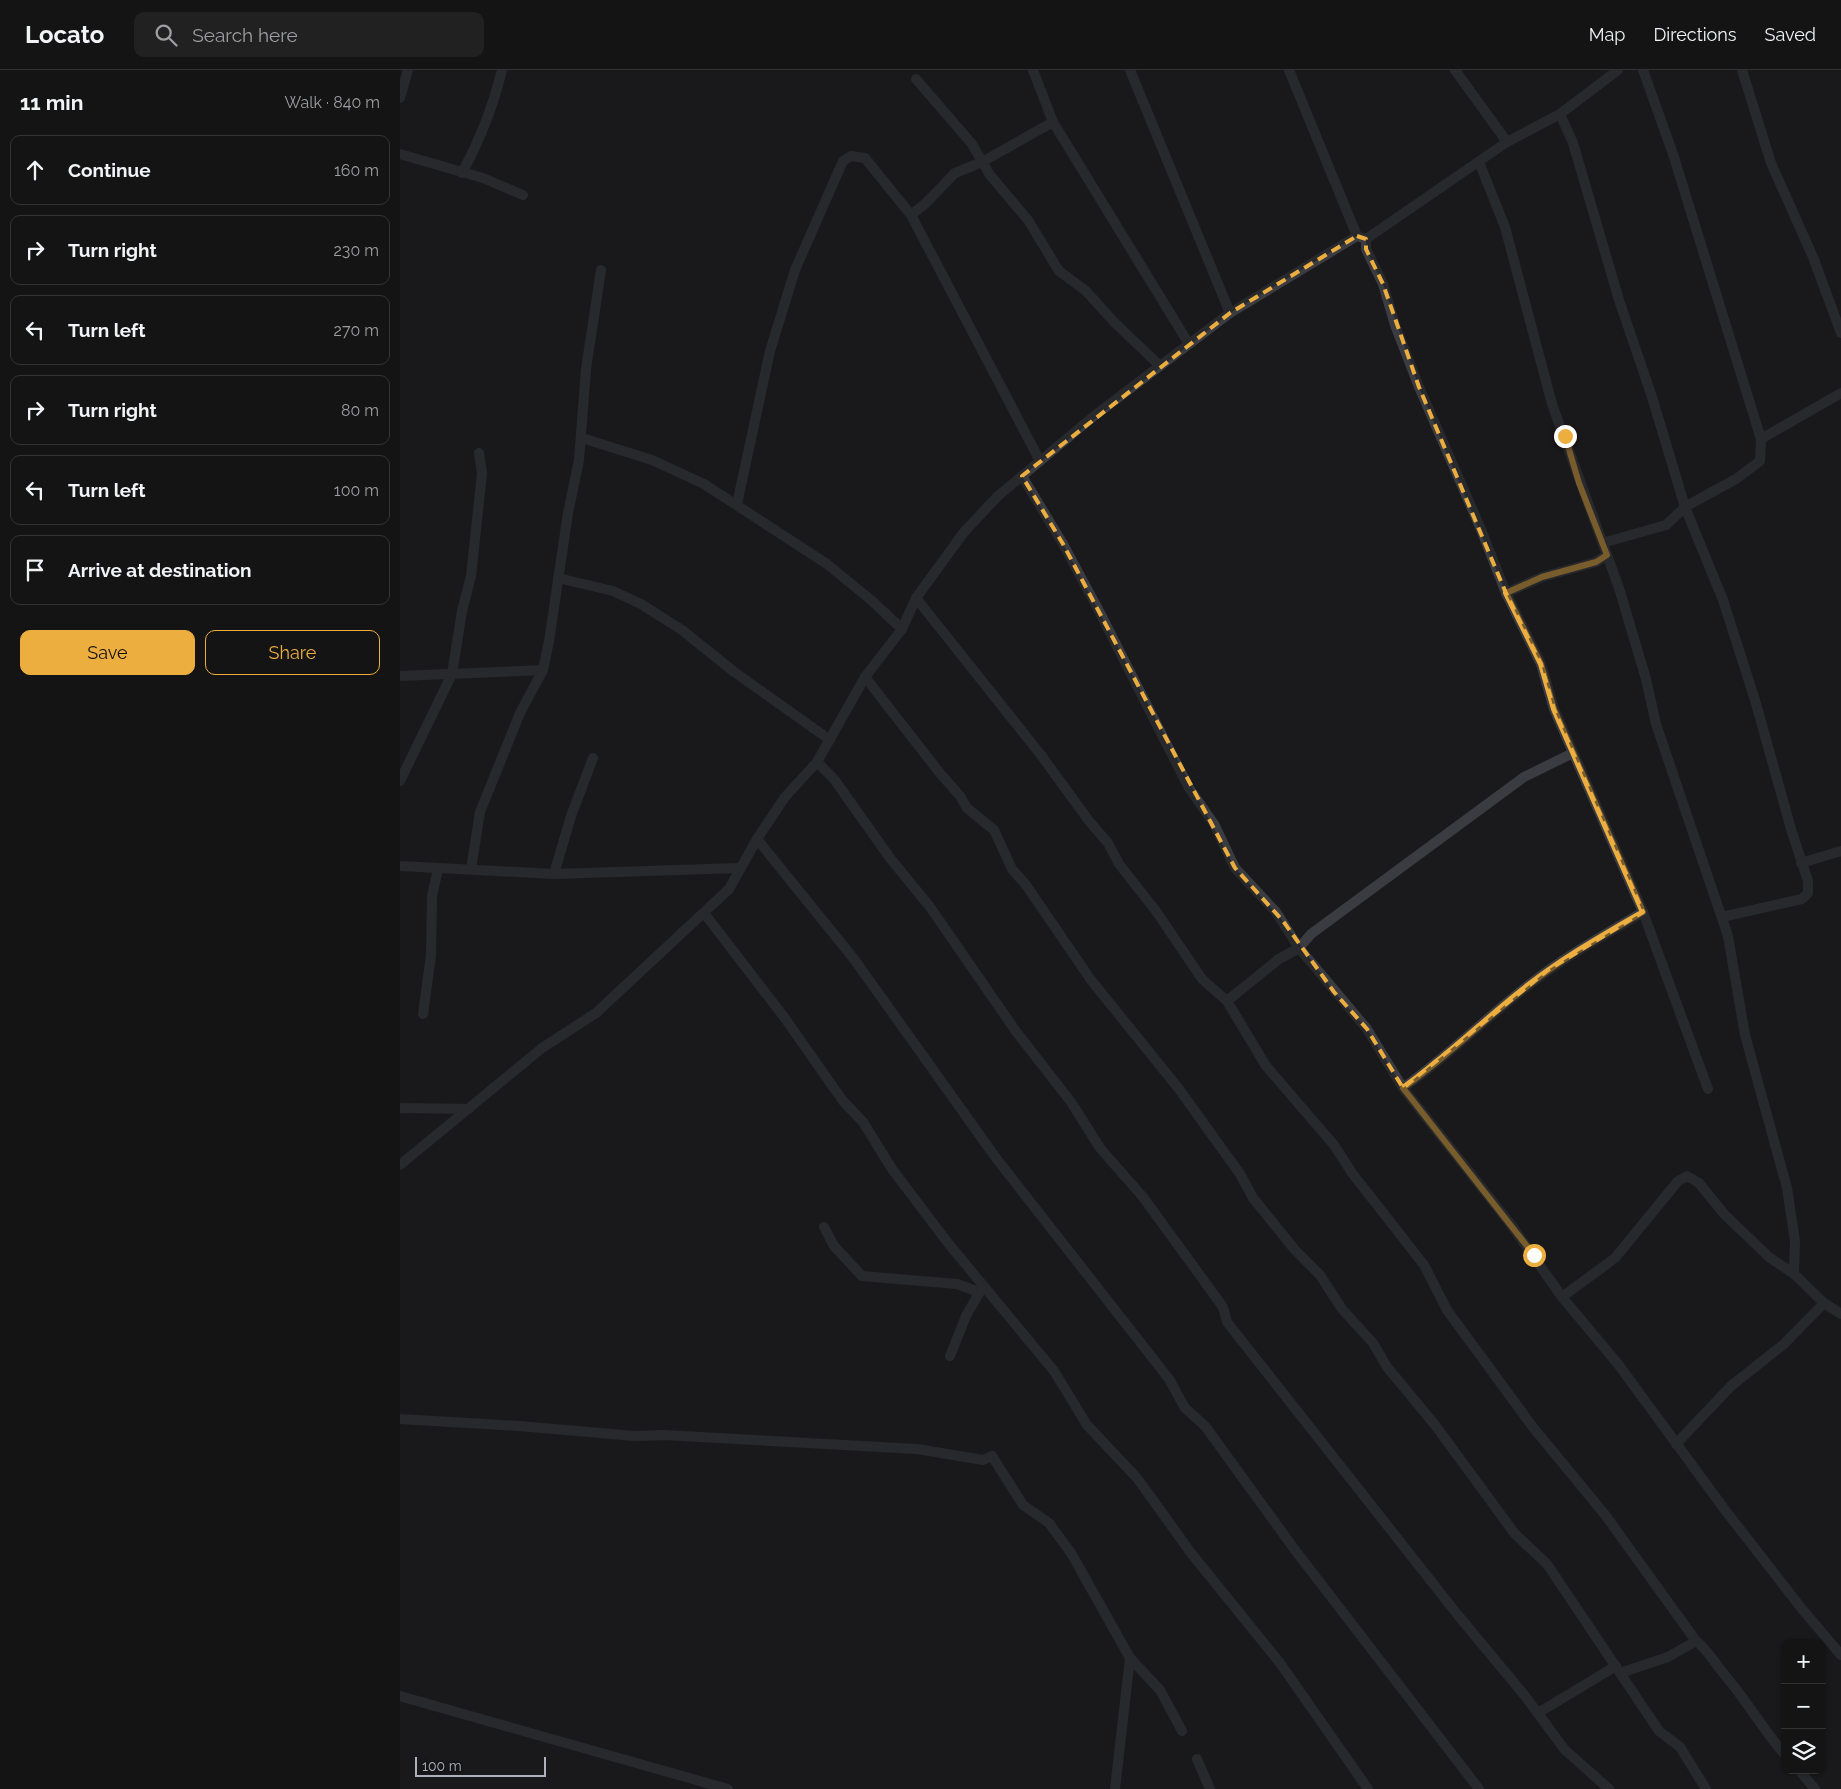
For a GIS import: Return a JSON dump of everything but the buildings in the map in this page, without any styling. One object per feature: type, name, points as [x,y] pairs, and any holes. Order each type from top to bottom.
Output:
[{"type":"street","points":[[400,98],[408,70]]},
{"type":"street","points":[[462,173],[482,135],[495,98],[502,70]]},
{"type":"street","points":[[1033,70],[1053,122],[1189,344]]},
{"type":"street","points":[[1130,70],[1230,313]]},
{"type":"street","points":[[1289,70],[1383,284],[1407,357],[1480,527],[1506,593],[1541,664],[1554,709],[1643,912],[1708,1090]]},
{"type":"street","points":[[1455,70],[1507,142]]},
{"type":"street","points":[[400,1165],[542,1048],[596,1012],[729,889],[757,839],[785,797],[817,762],[865,677],[902,629],[916,598],[964,532],[998,496],[1094,416],[1230,313],[1361,237],[1507,142],[1560,114],[1618,70]]},
{"type":"street","points":[[1602,543],[1666,525],[1684,507],[1736,479],[1760,462],[1761,439],[1673,154],[1643,70]]},
{"type":"street","points":[[1742,70],[1771,163],[1813,257],[1841,333]]},
{"type":"street","points":[[916,79],[972,144],[995,182],[1028,220],[1059,271],[1086,291],[1114,322],[1160,366]]},
{"type":"street","points":[[1560,114],[1573,143],[1619,300],[1652,397],[1684,507],[1728,618],[1755,700],[1801,863],[1808,881],[1809,889],[1806,897],[1722,917]]},
{"type":"street","points":[[910,215],[926,203],[955,173],[982,162],[1053,122]]},
{"type":"street","points":[[400,154],[484,178],[523,195]]},
{"type":"street","points":[[737,504],[770,350],[795,270],[843,161],[851,156],[865,158],[910,215],[1040,461]]},
{"type":"street","points":[[1479,162],[1505,227],[1552,404],[1607,555],[1646,679],[1656,724],[1728,936],[1754,1072],[1787,1188],[1796,1241],[1794,1274]]},
{"type":"street","points":[[471,869],[480,812],[520,713],[543,670],[582,438],[586,369],[600,270]]},
{"type":"street","points":[[1761,439],[1841,393]]},
{"type":"street","points":[[582,438],[616,447],[676,469],[737,504],[827,564],[871,600],[902,629]]},
{"type":"street","points":[[400,781],[452,674],[462,611],[471,576],[482,473],[479,453]]},
{"type":"street","points":[[1022,476],[1063,544],[1189,788],[1214,824],[1235,868],[1276,912],[1299,948],[1367,1029],[1403,1088],[1512,1226],[1562,1297],[1618,1364],[1676,1444],[1802,1609],[1841,1655]]},
{"type":"street","points":[[1506,593],[1542,577],[1596,562],[1607,555]]},
{"type":"street","points":[[558,578],[613,591],[642,604],[682,630],[748,681],[830,740]]},
{"type":"street","points":[[916,598],[1041,754],[1089,821],[1108,843],[1120,864],[1156,911],[1202,979],[1227,1001],[1266,1066],[1334,1145],[1352,1173],[1424,1265],[1447,1310],[1532,1426],[1606,1516],[1696,1641],[1742,1694],[1768,1734],[1781,1750]]},
{"type":"street","points":[[400,676],[543,670]]},
{"type":"street","points":[[865,677],[960,796],[967,808],[994,830],[1012,869],[1026,885],[1091,980],[1179,1089],[1240,1174],[1253,1198],[1295,1250],[1320,1275],[1342,1309],[1373,1343],[1388,1367],[1435,1425],[1515,1534],[1546,1564],[1630,1685],[1659,1731],[1680,1747],[1706,1789]]},
{"type":"street","points":[[1227,1001],[1280,959],[1299,948],[1311,934],[1357,898],[1524,777],[1573,753]]},
{"type":"street","points":[[554,874],[571,816],[593,758]]},
{"type":"street","points":[[817,762],[834,779],[890,858],[930,908],[1010,1022],[1071,1102],[1100,1148],[1148,1204],[1223,1308],[1227,1322],[1538,1713],[1565,1750],[1609,1789]]},
{"type":"street","points":[[757,839],[854,959],[928,1065],[1002,1165],[1169,1379],[1185,1408],[1205,1426],[1295,1550],[1479,1789]]},
{"type":"street","points":[[1801,863],[1841,851]]},
{"type":"street","points":[[400,866],[554,874],[740,868]]},
{"type":"street","points":[[423,1014],[431,955],[432,896],[438,869]]},
{"type":"street","points":[[1403,1088],[1445,1058],[1548,970],[1570,954],[1643,912]]},
{"type":"street","points":[[704,913],[784,1017],[843,1101],[863,1122],[892,1169],[981,1289],[1054,1371],[1087,1425],[1137,1478],[1191,1553],[1280,1664],[1368,1789]]},
{"type":"street","points":[[400,1108],[469,1108]]},
{"type":"street","points":[[1562,1297],[1615,1258],[1678,1181],[1687,1176],[1692,1177],[1699,1183],[1724,1214],[1769,1258],[1794,1274],[1824,1304],[1841,1314]]},
{"type":"street","points":[[824,1227],[834,1246],[862,1276],[957,1284],[981,1289]]},
{"type":"street","points":[[950,1356],[966,1316],[981,1289]]},
{"type":"street","points":[[1676,1444],[1731,1386],[1784,1344],[1824,1304]]},
{"type":"street","points":[[400,1419],[519,1426],[635,1436],[664,1435],[917,1449],[983,1460],[992,1456],[1024,1505],[1049,1523],[1072,1552],[1130,1658],[1160,1690],[1182,1732]]},
{"type":"street","points":[[1538,1713],[1618,1670],[1668,1657],[1696,1641]]},
{"type":"street","points":[[1115,1789],[1130,1658]]},
{"type":"street","points":[[400,1696],[728,1789]]},
{"type":"street","points":[[1197,1759],[1210,1789]]},
{"type":"street","points":[[1802,1774],[1815,1789]]},
{"type":"highlighted area","points":[[1357,236],[1366,239],[1366,249],[1383,284],[1419,387],[1506,593],[1541,664],[1554,709],[1643,912],[1548,970],[1403,1088],[1367,1029],[1334,992],[1283,921],[1235,868],[1063,544],[1022,476],[1230,313]]},
{"type":"route","points":[[1534,1255],[1456,1153],[1403,1088],[1445,1058],[1469,1035],[1548,970],[1570,954],[1643,912],[1554,709],[1541,664],[1506,593],[1542,577],[1596,562],[1607,555],[1579,483],[1565,436]]}]
